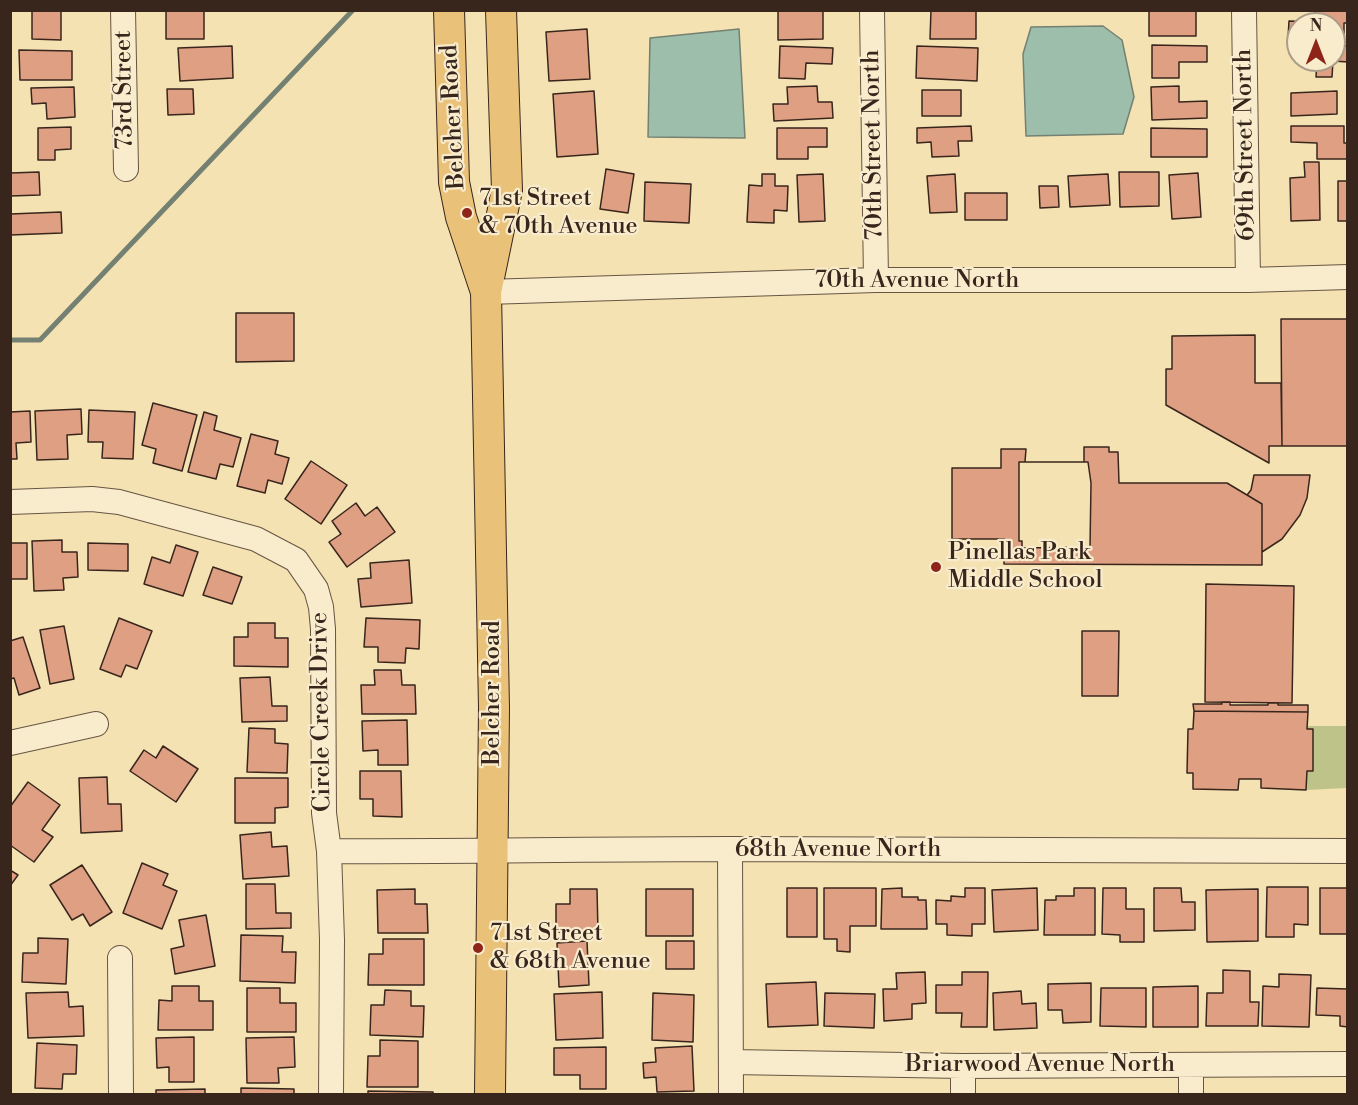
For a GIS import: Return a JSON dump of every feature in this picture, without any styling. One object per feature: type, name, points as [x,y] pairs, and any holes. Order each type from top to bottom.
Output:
[{"type":"main road","name":"Belcher Road","points":[[449,10],[454,182],[460,217],[486,292]]},
{"type":"main road","name":"Belcher Road","points":[[490,1095],[494,708],[486,292],[507,190],[501,10]]},
{"type":"street","name":"73rd Street","points":[[123,10],[126,169]]},
{"type":"street","name":"70th Street North","points":[[872,10],[876,280]]},
{"type":"street","name":"69th Street North","points":[[1244,10],[1248,280]]},
{"type":"street","name":"70th Avenue North","points":[[486,292],[876,280],[1248,280],[1347,277]]},
{"type":"street","name":"Circle Creek Drive","points":[[10,502],[92,499],[119,502],[256,539],[296,560],[316,589],[321,607],[324,813],[329,851],[332,940],[331,1095]]},
{"type":"street","points":[[10,743],[96,724]]},
{"type":"street","name":"68th Avenue North","points":[[329,851],[730,849],[1347,851]]},
{"type":"street","points":[[730,849],[731,1095]]},
{"type":"street","points":[[120,958],[121,1095]]},
{"type":"street","name":"Briarwood Avenue North","points":[[732,1062],[963,1066],[1347,1064]]},
{"type":"street","points":[[1191,1065],[1191,1095]]},
{"type":"street","points":[[963,1066],[963,1095]]},
{"type":"green space","points":[[1308,726],[1347,726],[1347,788],[1306,790],[1307,771],[1313,771],[1313,729],[1307,729]]},
{"type":"shaded area","points":[[1103,26],[1122,40],[1134,97],[1123,134],[1026,136],[1023,54],[1031,27]]},
{"type":"shaded area","points":[[739,29],[745,138],[648,137],[650,38]]},
{"type":"building","points":[[32,10],[61,10],[61,40],[32,39]]},
{"type":"building","points":[[166,10],[204,10],[204,39],[166,39]]},
{"type":"building","points":[[778,10],[823,10],[823,39],[778,40]]},
{"type":"building","points":[[931,10],[976,10],[976,39],[930,39]]},
{"type":"building","points":[[1149,10],[1196,10],[1196,36],[1149,36]]},
{"type":"building","points":[[1315,10],[1348,10],[1348,23],[1346,23],[1346,12],[1315,12]]},
{"type":"building","points":[[587,29],[590,79],[549,81],[546,32]]},
{"type":"building","points":[[1152,45],[1207,46],[1207,62],[1179,62],[1179,78],[1152,78]]},
{"type":"building","points":[[232,46],[233,78],[180,81],[178,48]]},
{"type":"building","points":[[780,46],[833,48],[832,64],[806,63],[805,79],[779,78]]},
{"type":"building","points":[[917,46],[978,48],[977,81],[916,78]]},
{"type":"building","points":[[1346,46],[1348,46],[1348,62],[1346,62]]},
{"type":"building","points":[[19,50],[72,51],[72,80],[20,80]]},
{"type":"building","points":[[1316,72],[1332,72],[1332,77],[1316,77]]},
{"type":"building","points":[[817,86],[818,102],[832,102],[833,118],[774,121],[773,104],[788,104],[787,87]]},
{"type":"building","points":[[1179,86],[1179,102],[1207,101],[1207,118],[1152,120],[1151,87]]},
{"type":"building","points":[[74,87],[75,117],[47,119],[46,103],[32,104],[31,88]]},
{"type":"building","points":[[167,89],[193,89],[194,114],[168,115]]},
{"type":"building","points":[[922,90],[961,90],[961,116],[922,116]]},
{"type":"building","points":[[594,91],[598,154],[557,157],[553,94]]},
{"type":"building","points":[[1337,91],[1337,114],[1291,116],[1291,93]]},
{"type":"building","points":[[971,126],[972,141],[958,141],[959,156],[932,157],[931,142],[917,143],[917,128]]},
{"type":"building","points":[[1291,126],[1344,126],[1344,143],[1348,143],[1348,159],[1317,159],[1317,143],[1291,142]]},
{"type":"building","points":[[71,127],[71,149],[55,150],[55,160],[38,160],[38,128]]},
{"type":"building","points":[[777,128],[827,128],[827,147],[808,147],[808,159],[777,159]]},
{"type":"building","points":[[1151,128],[1207,129],[1207,157],[1151,157]]},
{"type":"building","points":[[1304,162],[1319,162],[1320,220],[1291,221],[1290,178],[1305,177]]},
{"type":"building","points":[[606,169],[634,174],[628,213],[600,209]]},
{"type":"building","points":[[39,172],[40,195],[10,196],[10,173]]},
{"type":"building","points":[[1119,172],[1159,172],[1159,206],[1120,207]]},
{"type":"building","points":[[1198,173],[1201,217],[1172,219],[1169,175]]},
{"type":"building","points":[[762,174],[775,174],[775,186],[788,186],[787,211],[774,210],[774,223],[747,222],[749,185],[762,186]]},
{"type":"building","points":[[823,174],[825,221],[799,222],[797,175]]},
{"type":"building","points":[[955,174],[957,212],[930,213],[927,176]]},
{"type":"building","points":[[1108,174],[1110,205],[1070,207],[1068,176]]},
{"type":"building","points":[[1338,181],[1348,181],[1348,221],[1338,221]]},
{"type":"building","points":[[645,182],[691,184],[689,223],[644,221]]},
{"type":"building","points":[[1039,186],[1058,186],[1059,207],[1040,208]]},
{"type":"building","points":[[965,193],[1007,193],[1007,220],[965,220]]},
{"type":"building","points":[[61,212],[62,233],[10,235],[10,214]]},
{"type":"building","points":[[236,313],[294,313],[294,361],[236,362]]},
{"type":"building","points":[[1281,319],[1348,319],[1348,446],[1282,446]]},
{"type":"building","points":[[1255,335],[1255,383],[1281,383],[1282,446],[1269,446],[1269,463],[1166,405],[1166,369],[1172,369],[1172,336]]},
{"type":"building","points":[[153,403],[197,415],[182,471],[153,463],[156,449],[142,445]]},
{"type":"building","points":[[81,409],[82,434],[67,435],[68,459],[37,460],[35,411]]},
{"type":"building","points":[[89,410],[135,412],[133,459],[102,458],[103,442],[88,442]]},
{"type":"building","points":[[30,411],[31,442],[16,443],[17,459],[10,459],[10,412]]},
{"type":"building","points":[[204,412],[217,416],[214,430],[241,438],[233,467],[220,464],[216,479],[188,472]]},
{"type":"building","points":[[251,434],[278,441],[275,454],[289,458],[282,484],[268,480],[265,493],[237,486]]},
{"type":"building","points":[[1084,447],[1109,447],[1109,452],[1118,452],[1119,483],[1227,483],[1262,504],[1262,565],[1004,564],[1004,539],[952,539],[952,468],[1001,468],[1001,449],[1026,449],[1025,462],[1084,462]]},
{"type":"building","points":[[311,461],[347,485],[321,524],[285,499]]},
{"type":"building","points":[[1019,462],[1088,462],[1091,483],[1090,547],[1022,548],[1022,541],[1019,541]]},
{"type":"building","points":[[1254,475],[1310,475],[1307,498],[1300,515],[1282,539],[1262,552],[1262,504],[1247,495],[1251,490]]},
{"type":"building","points":[[356,503],[365,516],[377,507],[395,532],[347,567],[329,542],[341,534],[332,521]]},
{"type":"building","points":[[62,540],[62,552],[77,552],[78,577],[63,578],[64,590],[34,591],[32,541]]},
{"type":"building","points":[[10,543],[27,543],[27,579],[10,579]]},
{"type":"building","points":[[88,543],[128,544],[128,571],[88,570]]},
{"type":"building","points":[[176,545],[198,552],[183,596],[144,584],[152,557],[170,563]]},
{"type":"building","points":[[409,560],[412,603],[361,607],[358,579],[371,578],[370,563]]},
{"type":"building","points":[[213,567],[242,577],[232,604],[203,595]]},
{"type":"building","points":[[1206,584],[1294,586],[1292,703],[1205,702]]},
{"type":"building","points":[[119,618],[152,631],[137,669],[126,665],[121,677],[100,669]]},
{"type":"building","points":[[366,618],[420,620],[419,649],[406,648],[405,663],[378,662],[378,647],[364,647]]},
{"type":"building","points":[[248,623],[275,623],[275,638],[288,638],[288,667],[234,666],[234,637],[248,637]]},
{"type":"building","points":[[64,626],[74,679],[50,684],[40,630]]},
{"type":"building","points":[[1082,631],[1119,631],[1118,696],[1082,696]]},
{"type":"building","points":[[23,637],[40,688],[19,695],[14,678],[10,679],[10,641]]},
{"type":"building","points":[[374,670],[401,670],[402,685],[415,685],[416,714],[362,714],[361,685],[375,685]]},
{"type":"building","points":[[270,677],[272,706],[287,706],[287,721],[242,722],[240,678]]},
{"type":"building","points":[[1221,702],[1230,702],[1230,705],[1278,703],[1278,705],[1308,705],[1308,712],[1194,711],[1193,704],[1222,704]]},
{"type":"building","points":[[1194,711],[1308,712],[1307,729],[1313,729],[1313,771],[1307,771],[1306,790],[1261,788],[1261,779],[1239,779],[1238,790],[1193,789],[1193,773],[1187,773],[1188,729],[1193,729]]},
{"type":"building","points":[[407,720],[408,765],[378,765],[378,750],[363,751],[362,721]]},
{"type":"building","points":[[249,728],[275,729],[275,743],[288,744],[287,773],[247,772]]},
{"type":"building","points":[[163,746],[198,769],[176,802],[130,771],[144,750],[156,758]]},
{"type":"building","points":[[360,771],[401,771],[402,817],[373,816],[373,799],[360,799]]},
{"type":"building","points":[[107,777],[108,804],[121,804],[122,831],[81,833],[79,778]]},
{"type":"building","points":[[235,778],[288,778],[288,807],[275,808],[275,823],[235,823]]},
{"type":"building","points":[[28,782],[60,805],[42,830],[53,837],[34,862],[10,845],[10,807]]},
{"type":"building","points":[[271,832],[272,847],[287,846],[289,876],[243,879],[240,835]]},
{"type":"building","points":[[142,863],[168,874],[163,885],[177,891],[162,929],[123,913]]},
{"type":"building","points":[[82,865],[112,912],[90,926],[83,914],[72,920],[50,885]]},
{"type":"building","points":[[10,870],[18,875],[10,886]]},
{"type":"building","points":[[246,884],[275,884],[276,913],[291,913],[291,928],[246,929]]},
{"type":"building","points":[[1267,887],[1308,887],[1308,925],[1294,924],[1294,937],[1266,937]]},
{"type":"building","points":[[787,888],[817,888],[817,937],[787,937]]},
{"type":"building","points":[[824,888],[876,888],[876,926],[850,926],[850,952],[837,951],[837,939],[824,939]]},
{"type":"building","points":[[902,888],[902,897],[918,897],[918,900],[926,900],[927,929],[881,929],[882,889]]},
{"type":"building","points":[[965,888],[985,888],[985,924],[972,924],[972,936],[947,935],[947,924],[936,924],[936,900],[951,901],[951,896],[965,897]]},
{"type":"building","points":[[1037,888],[1038,930],[994,932],[992,890]]},
{"type":"building","points":[[1074,888],[1095,888],[1095,935],[1044,935],[1045,900],[1056,900],[1056,896],[1074,896]]},
{"type":"building","points":[[1103,888],[1126,888],[1126,909],[1144,909],[1144,942],[1120,942],[1120,935],[1102,934]]},
{"type":"building","points":[[1154,888],[1181,888],[1182,902],[1195,902],[1195,930],[1154,931]]},
{"type":"building","points":[[1320,888],[1348,888],[1348,934],[1320,934]]},
{"type":"building","points":[[415,889],[415,904],[427,904],[428,933],[378,933],[377,890]]},
{"type":"building","points":[[570,889],[597,889],[598,932],[556,932],[556,904],[570,904]]},
{"type":"building","points":[[646,889],[693,889],[693,936],[646,936]]},
{"type":"building","points":[[1258,889],[1258,941],[1207,942],[1206,890]]},
{"type":"building","points":[[206,915],[215,966],[175,974],[171,949],[184,946],[179,920]]},
{"type":"building","points":[[241,935],[283,936],[282,952],[296,952],[295,983],[240,981]]},
{"type":"building","points":[[38,938],[68,939],[66,984],[22,982],[23,953],[38,953]]},
{"type":"building","points":[[383,939],[424,939],[424,985],[368,985],[369,954],[383,954]]},
{"type":"building","points":[[587,941],[589,985],[559,987],[557,943]]},
{"type":"building","points":[[666,941],[694,941],[694,969],[666,969]]},
{"type":"building","points":[[1223,970],[1250,971],[1250,1002],[1259,1002],[1258,1026],[1206,1026],[1207,993],[1223,993]]},
{"type":"building","points":[[925,972],[926,1003],[912,1004],[912,1019],[884,1021],[883,989],[897,989],[896,973]]},
{"type":"building","points":[[962,972],[988,972],[987,1027],[961,1027],[962,1013],[936,1013],[936,985],[962,985]]},
{"type":"building","points":[[1279,974],[1311,975],[1309,1027],[1262,1026],[1263,986],[1279,987]]},
{"type":"building","points":[[816,982],[818,1025],[768,1027],[766,984]]},
{"type":"building","points":[[1091,983],[1091,1022],[1063,1023],[1062,1010],[1048,1010],[1048,984]]},
{"type":"building","points":[[172,986],[199,986],[199,1001],[213,1001],[213,1030],[158,1030],[159,1000],[172,1001]]},
{"type":"building","points":[[1198,986],[1198,1027],[1153,1027],[1153,987]]},
{"type":"building","points":[[247,988],[280,988],[280,1003],[296,1003],[296,1032],[247,1032]]},
{"type":"building","points":[[1101,988],[1146,988],[1146,1027],[1100,1026]]},
{"type":"building","points":[[1317,988],[1348,989],[1348,1027],[1340,1026],[1340,1016],[1316,1015]]},
{"type":"building","points":[[385,990],[411,991],[411,1006],[424,1006],[423,1037],[370,1035],[371,1005],[384,1005]]},
{"type":"building","points":[[1021,991],[1022,1004],[1036,1003],[1037,1028],[994,1030],[993,993]]},
{"type":"building","points":[[68,992],[69,1007],[83,1006],[84,1036],[28,1038],[26,993]]},
{"type":"building","points":[[602,992],[603,1038],[556,1040],[554,994]]},
{"type":"building","points":[[653,993],[694,995],[693,1042],[652,1040]]},
{"type":"building","points":[[825,993],[875,994],[874,1028],[824,1026]]},
{"type":"building","points":[[194,1037],[194,1082],[169,1082],[169,1067],[157,1068],[156,1038]]},
{"type":"building","points":[[294,1037],[295,1067],[278,1068],[279,1083],[247,1083],[246,1038]]},
{"type":"building","points":[[380,1040],[418,1041],[418,1087],[367,1087],[368,1056],[380,1056]]},
{"type":"building","points":[[37,1043],[77,1045],[76,1074],[63,1074],[62,1089],[35,1088]]},
{"type":"building","points":[[692,1046],[694,1091],[657,1092],[656,1077],[644,1078],[643,1063],[656,1062],[655,1048]]},
{"type":"building","points":[[606,1047],[606,1089],[580,1089],[580,1075],[554,1075],[554,1048]]},
{"type":"building","points":[[241,1088],[294,1089],[294,1094],[241,1094]]},
{"type":"building","points":[[205,1089],[205,1094],[156,1094],[156,1090]]},
{"type":"building","points":[[368,1091],[433,1092],[433,1094],[368,1094]]},
{"type":"waterway","points":[[10,340],[40,340],[353,10]]},
{"type":"place","name":"71st Street & 70th Avenue","points":[[467,213]]},
{"type":"place","name":"Pinellas Park Middle School","points":[[936,567]]},
{"type":"place","name":"71st Street & 68th Avenue","points":[[478,948]]}]
